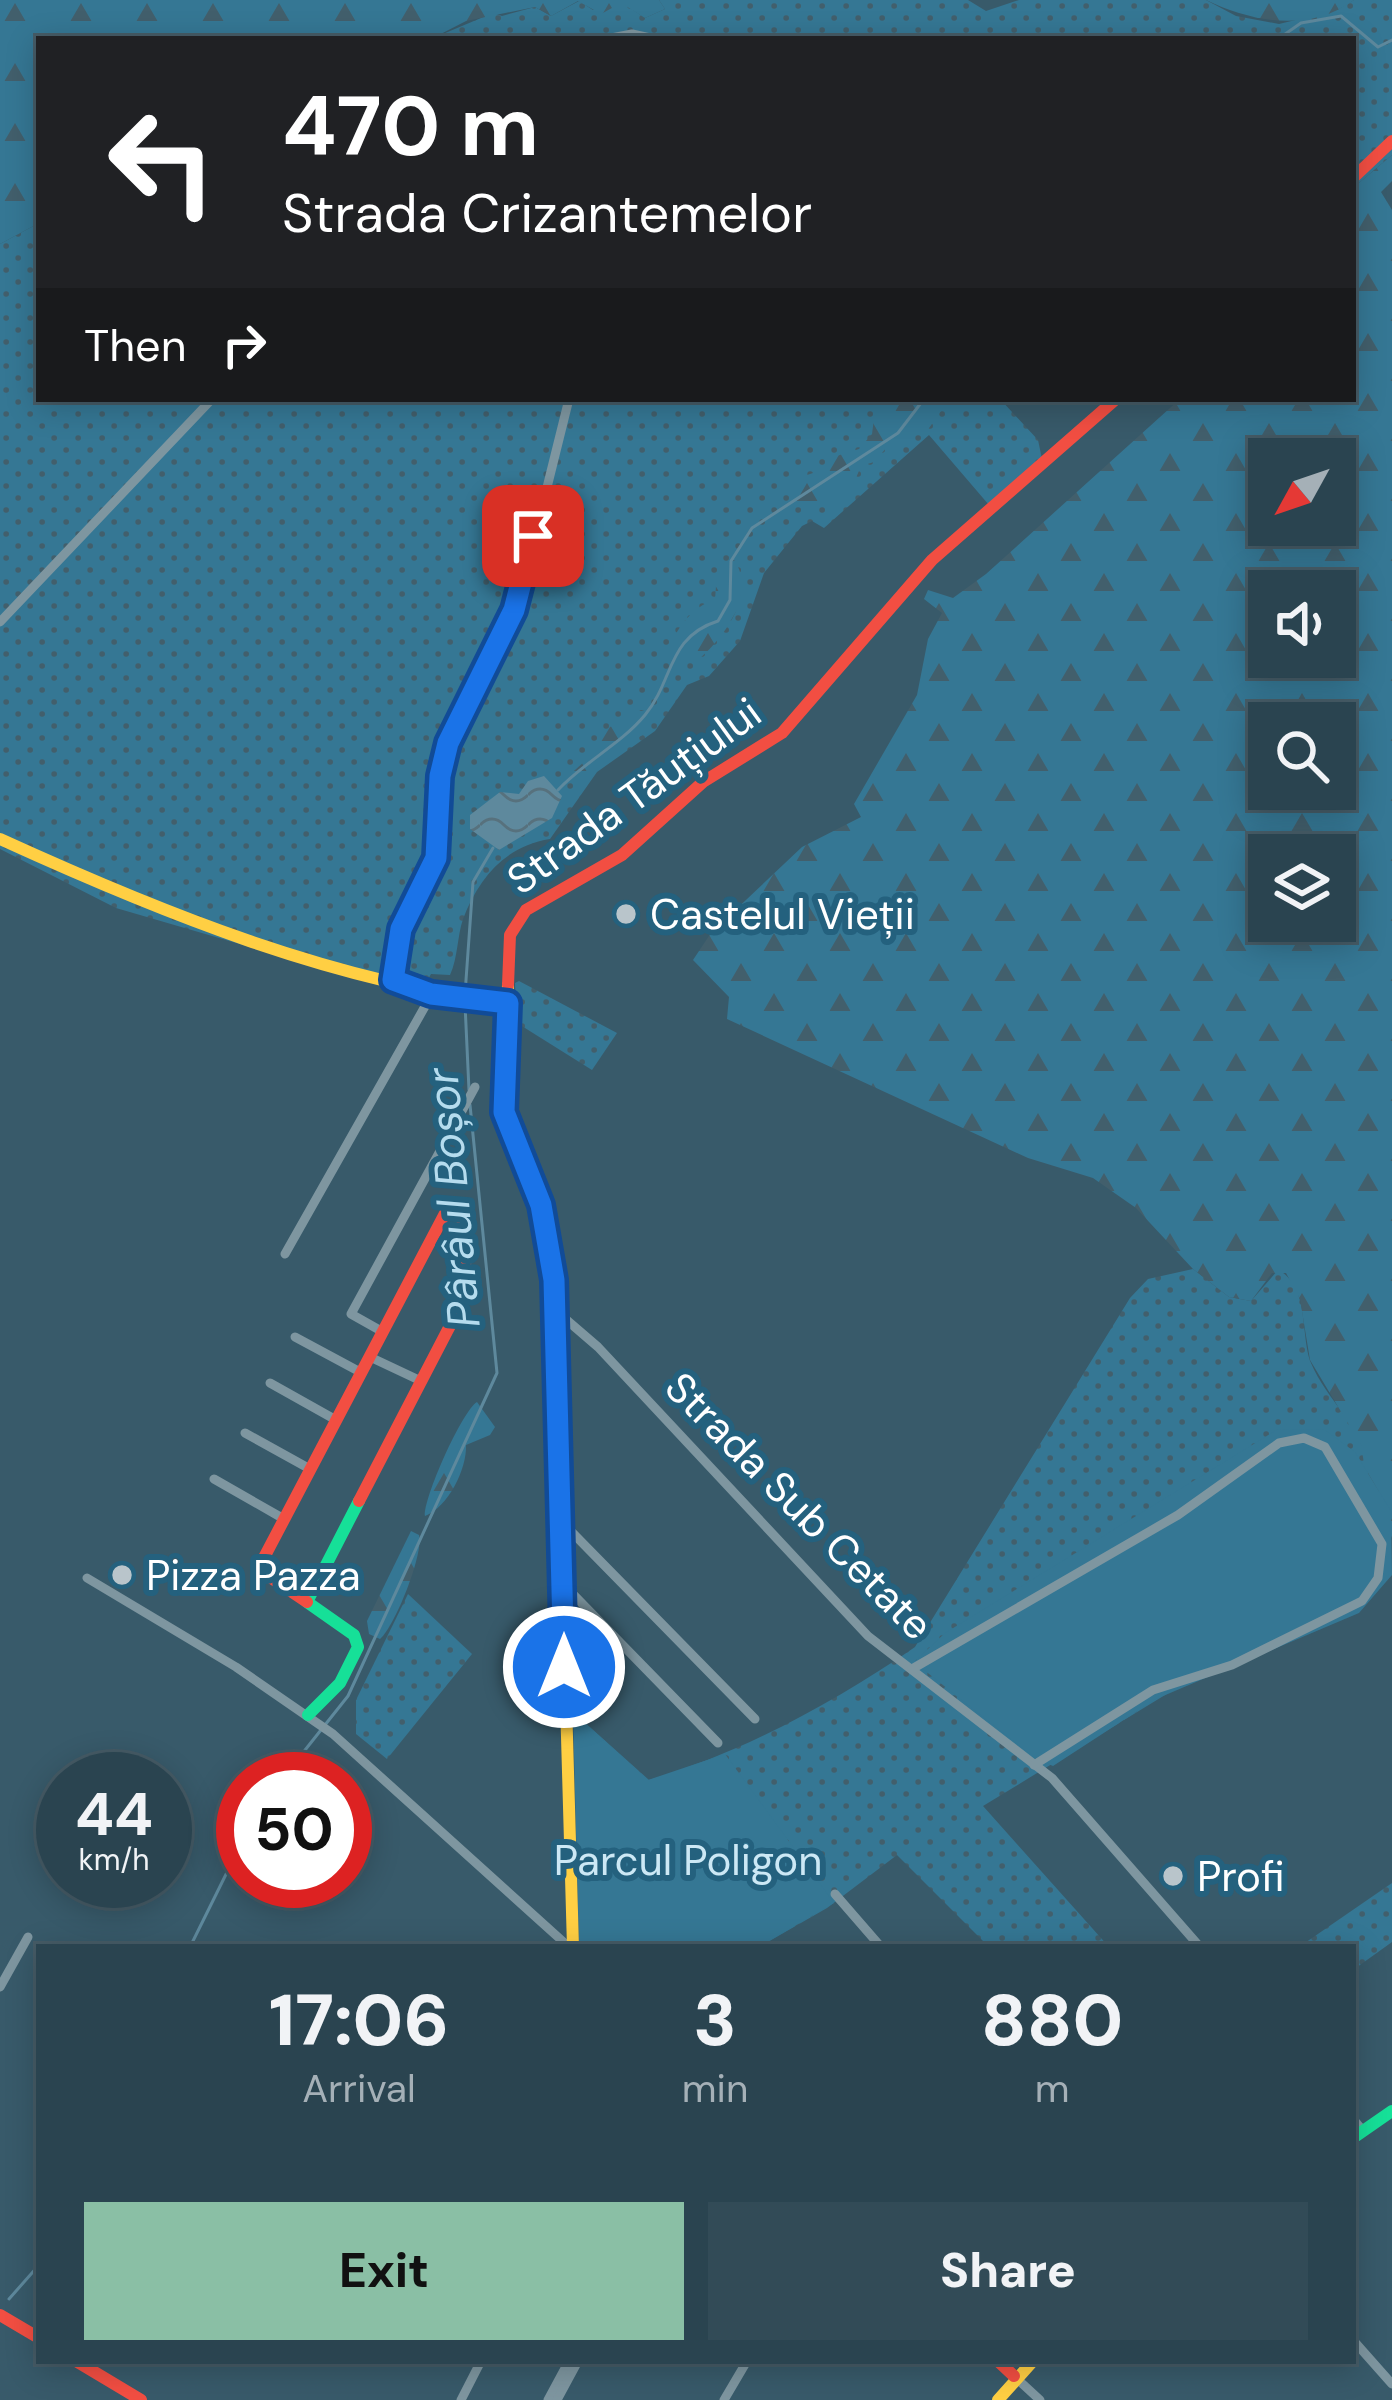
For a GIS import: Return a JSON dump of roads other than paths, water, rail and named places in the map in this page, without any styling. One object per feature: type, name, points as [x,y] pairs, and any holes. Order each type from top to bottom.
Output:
[{"type":"main road","points":[[1356,175],[1392,141]]},
{"type":"main road","name":"Strada Tăuțiului","points":[[571,1944],[555,1310],[546,1224],[504,1112],[507,945],[520,916],[622,855],[703,782],[759,752],[782,733],[932,560],[1113,402]]},
{"type":"main road","points":[[0,838],[146,906],[431,994],[504,1006]]},
{"type":"main road","points":[[307,1602],[467,1293],[462,1210],[451,1202],[257,1569],[354,1635],[358,1647],[340,1683],[312,1718]]},
{"type":"main road","points":[[1358,2134],[1392,2111]]},
{"type":"main road","points":[[0,2315],[36,2336]]},
{"type":"main road","points":[[81,2364],[141,2400]]},
{"type":"main road","points":[[1001,2364],[1014,2376]]},
{"type":"main road","points":[[998,2400],[1014,2376],[1029,2364]]},
{"type":"street","points":[[0,622],[209,402]]},
{"type":"street","points":[[393,980],[401,929],[436,858],[445,753],[521,592],[568,402]]},
{"type":"street","points":[[285,1254],[431,994]]},
{"type":"street","points":[[383,1332],[351,1314],[476,1087]]},
{"type":"street","name":"Strada Sub Cetate","points":[[555,1310],[598,1347],[868,1636],[1052,1778],[1197,1944]]},
{"type":"street","points":[[295,1337],[362,1372]]},
{"type":"street","points":[[370,1357],[421,1382]]},
{"type":"street","points":[[270,1383],[336,1420]]},
{"type":"street","points":[[245,1433],[310,1469]]},
{"type":"street","points":[[911,1669],[1178,1515],[1279,1443],[1304,1438],[1325,1448],[1382,1544],[1378,1578],[1363,1600],[1232,1665],[1153,1690],[1034,1766]]},
{"type":"street","points":[[214,1479],[284,1519]]},
{"type":"street","points":[[561,1521],[754,1719]]},
{"type":"street","points":[[87,1578],[312,1718],[568,1944]]},
{"type":"street","points":[[564,1586],[718,1743]]},
{"type":"street","points":[[835,1894],[878,1944]]},
{"type":"street","points":[[0,1987],[28,1937]]},
{"type":"street","points":[[1356,2343],[1392,2384]]},
{"type":"street","points":[[460,2400],[479,2364]]},
{"type":"street","points":[[552,2400],[568,2364]]},
{"type":"street","points":[[552,2400],[576,2364]]},
{"type":"street","points":[[724,2400],[745,2364]]},
{"type":"street","points":[[1014,2376],[1040,2400]]},
{"type":"water","points":[[544,776],[562,796],[552,818],[499,850],[470,829],[470,815],[500,792],[519,794],[528,781]]},
{"type":"waterway","name":"Pârâul Boșor","points":[[1282,36],[1301,23],[1341,16],[1378,47],[1392,40]]},
{"type":"waterway","name":"Pârâul Boșor","points":[[558,790],[645,715],[680,649],[701,628],[718,621],[730,600],[731,561],[752,528],[898,433],[922,402]]},
{"type":"waterway","name":"Pârâul Boșor","points":[[465,994],[473,882],[493,848]]},
{"type":"waterway","name":"Pârâul Boșor","points":[[465,1004],[469,1090]]},
{"type":"waterway","name":"Pârâul Boșor","points":[[303,1752],[348,1696],[497,1373],[470,1105]]},
{"type":"waterway","name":"Pârâul Boșor","points":[[191,1944],[216,1895]]},
{"type":"waterway","name":"Pârâul Boșor","points":[[9,2299],[36,2268]]},
{"type":"place","name":"Castelul Vieții","points":[[626,914]]},
{"type":"place","name":"Pizza Pazza","points":[[122,1575]]},
{"type":"place","name":"Profi","points":[[1173,1876]]},
{"type":"park label","name":"Parcul Poligon","points":[[688,1860]]}]
